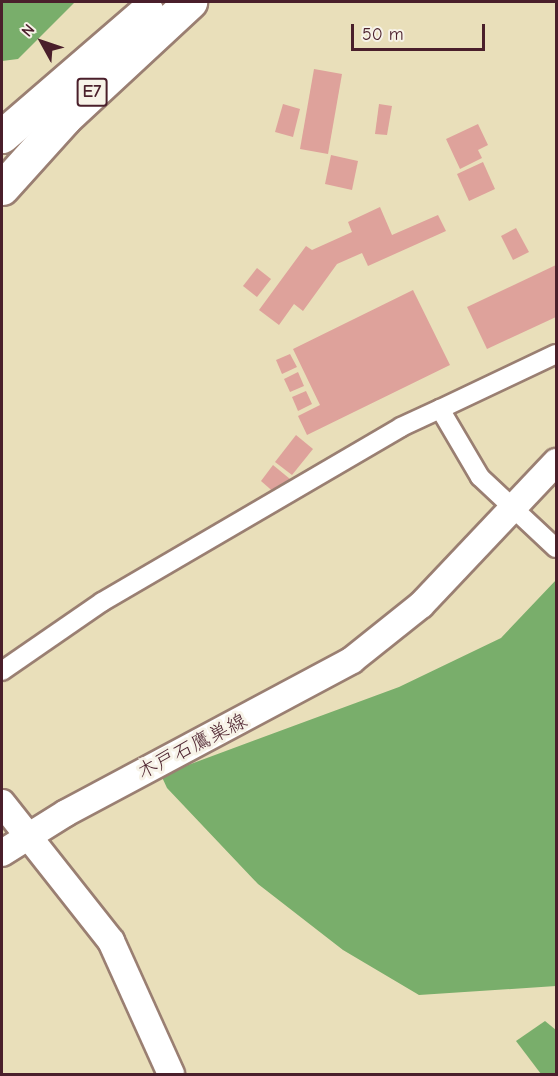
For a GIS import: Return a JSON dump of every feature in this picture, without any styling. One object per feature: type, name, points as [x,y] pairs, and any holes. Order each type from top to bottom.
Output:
[{"type":"highway","name":"E7","points":[[2,188],[138,48],[190,2]]},
{"type":"highway","name":"E7","points":[[2,158],[153,6]]},
{"type":"highway","points":[[2,136],[153,6]]},
{"type":"highway","points":[[2,213],[138,48]]},
{"type":"main road","name":"木戸石鷹巣線","points":[[2,853],[29,834],[352,660],[421,605],[556,462]]},
{"type":"main road","points":[[2,804],[29,834],[111,941],[171,1074]]},
{"type":"street","points":[[2,671],[102,603],[400,427],[556,354]]},
{"type":"street","points":[[440,409],[480,477],[556,548]]},
{"type":"green space","points":[[2,2],[75,2],[18,59],[2,61]]},
{"type":"green space","points":[[556,580],[556,986],[419,995],[343,950],[258,884],[167,788],[161,775],[399,687],[501,638]]},
{"type":"green space","points":[[545,1021],[556,1030],[556,1074],[541,1074],[516,1041]]},
{"type":"building","points":[[314,69],[342,74],[328,154],[300,149]]},
{"type":"building","points":[[283,104],[300,109],[293,137],[275,132]]},
{"type":"building","points":[[379,104],[392,106],[387,135],[375,134]]},
{"type":"building","points":[[478,124],[488,145],[478,150],[482,158],[460,169],[446,139]]},
{"type":"building","points":[[331,155],[358,161],[352,190],[325,184]]},
{"type":"building","points":[[483,162],[495,189],[469,201],[457,174]]},
{"type":"building","points":[[380,207],[392,235],[438,215],[446,231],[368,266],[362,253],[337,264],[303,311],[294,304],[279,325],[259,310],[306,246],[312,250],[352,232],[348,222]]},
{"type":"building","points":[[516,228],[529,252],[513,260],[501,236]]},
{"type":"building","points":[[556,265],[556,317],[487,349],[467,307]]},
{"type":"building","points":[[257,268],[271,279],[257,297],[243,286]]},
{"type":"building","points":[[413,290],[450,365],[307,435],[298,416],[320,405],[293,349]]},
{"type":"building","points":[[290,354],[297,367],[282,374],[276,360]]},
{"type":"building","points":[[298,372],[304,386],[290,392],[284,379]]},
{"type":"building","points":[[306,391],[312,404],[298,411],[292,397]]},
{"type":"building","points":[[296,435],[313,449],[292,475],[275,462]]},
{"type":"building","points":[[273,465],[290,479],[277,495],[261,481]]}]
